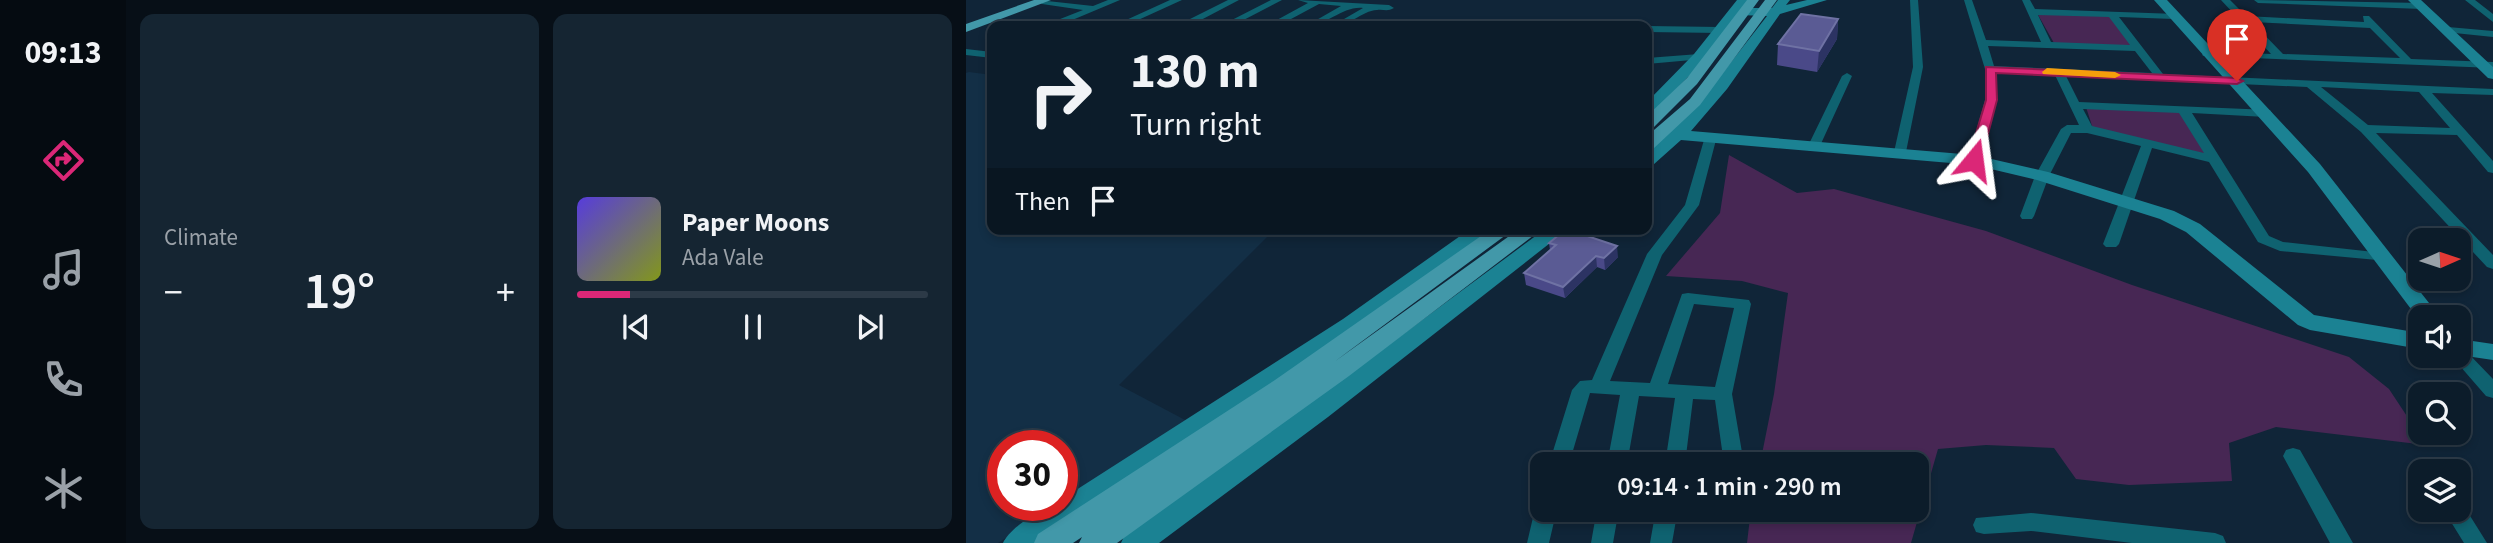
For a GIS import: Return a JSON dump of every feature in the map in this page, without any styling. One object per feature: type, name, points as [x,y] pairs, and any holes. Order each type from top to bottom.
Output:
[{"type":"main road","points":[[966,24],[1025,0]]},
{"type":"main road","points":[[966,24],[1036,0]]},
{"type":"main road","points":[[966,24],[1044,0]]},
{"type":"main road","points":[[1652,120],[1758,6]]},
{"type":"main road","points":[[1652,141],[1695,102],[1758,6]]},
{"type":"main road","points":[[1049,543],[1284,386],[1496,235]]},
{"type":"main road","points":[[1094,543],[1340,370],[1524,235]]},
{"type":"street","points":[[1044,0],[1094,9]]},
{"type":"street","points":[[1063,21],[1116,0]]},
{"type":"street","points":[[1130,21],[1178,0]]},
{"type":"street","points":[[1192,21],[1235,0]]},
{"type":"street","points":[[1234,21],[1278,0]]},
{"type":"street","points":[[1302,0],[1371,7],[1386,4]]},
{"type":"street","points":[[1652,106],[1699,57],[1720,30],[1758,6],[1821,0]]},
{"type":"street","points":[[1900,152],[1918,67],[1914,0]]},
{"type":"street","points":[[1968,0],[1990,69],[1991,100],[1974,160]]},
{"type":"street","points":[[2026,0],[2047,45]]},
{"type":"street","points":[[2160,0],[2314,168],[2420,305]]},
{"type":"street","points":[[2225,0],[2280,57]]},
{"type":"street","points":[[2258,0],[2418,3],[2488,64],[2493,75]]},
{"type":"street","points":[[1281,21],[1326,1]]},
{"type":"street","points":[[2352,2],[2407,60]]},
{"type":"street","points":[[2473,3],[2493,7]]},
{"type":"street","points":[[2473,3],[2493,19]]},
{"type":"street","points":[[1321,21],[1351,5]]},
{"type":"street","points":[[1652,157],[1681,135],[1728,82],[1758,6]]},
{"type":"street","points":[[1346,21],[1371,7]]},
{"type":"street","points":[[2031,12],[2174,16]]},
{"type":"street","points":[[2112,14],[2160,77]]},
{"type":"street","points":[[2245,19],[2371,24]]},
{"type":"street","points":[[1652,29],[1720,30]]},
{"type":"street","points":[[2448,30],[2493,34]]},
{"type":"street","points":[[1982,43],[2138,48]]},
{"type":"street","points":[[966,52],[987,54]]},
{"type":"street","points":[[2207,54],[2488,64]]},
{"type":"street","points":[[1652,61],[1699,57]]},
{"type":"street","points":[[1990,69],[2493,92]]},
{"type":"street","points":[[2059,72],[2087,129]]},
{"type":"street","points":[[1813,148],[1847,76]]},
{"type":"street","points":[[2309,83],[2365,129],[2493,264]]},
{"type":"street","points":[[2422,88],[2493,168]]},
{"type":"street","points":[[2077,104],[2266,113]]},
{"type":"street","points":[[2183,109],[2263,239],[2270,244],[2383,258]]},
{"type":"street","points":[[2027,216],[2042,176],[2067,129],[2087,129],[2213,159]]},
{"type":"street","points":[[2365,129],[2463,132]]},
{"type":"street","points":[[1681,135],[1710,140],[1900,152],[1974,160],[2042,176],[2126,202],[2193,228],[2306,320],[2318,325],[2408,339]]},
{"type":"street","points":[[1598,387],[1655,254],[1692,205],[1710,140]]},
{"type":"street","points":[[2111,244],[2148,144]]},
{"type":"street","points":[[1018,543],[1351,324],[1475,235]]},
{"type":"street","points":[[1136,543],[1329,403],[1550,235]]},
{"type":"street","points":[[1657,390],[1686,301],[1692,296],[1743,304],[1723,394],[1732,452]]},
{"type":"street","points":[[2471,349],[2493,352]]},
{"type":"street","points":[[2471,367],[2493,391]]},
{"type":"street","points":[[1563,452],[1581,390],[1587,386],[1723,394]]},
{"type":"street","points":[[1619,452],[1631,389]]},
{"type":"street","points":[[1677,452],[1685,392]]},
{"type":"street","points":[[2293,456],[2342,543]]},
{"type":"street","points":[[1538,543],[1543,522]]},
{"type":"street","points":[[1602,543],[1606,522]]},
{"type":"street","points":[[1661,543],[1665,522]]},
{"type":"street","points":[[1984,525],[2031,522],[2215,543]]},
{"type":"street","points":[[2462,522],[2476,543]]},
{"type":"shaded area","points":[[2037,13],[2110,15],[2132,46],[2054,43]]},
{"type":"shaded area","points":[[969,72],[987,74],[987,235],[1269,235],[1119,385],[1187,421],[1078,491],[1078,430],[987,430],[987,521],[1032,521],[998,543],[966,543],[966,73]]},
{"type":"shaded area","points":[[2086,107],[2179,111],[2207,154],[2093,129]]},
{"type":"shaded area","points":[[1729,155],[1797,193],[1834,189],[1986,231],[2132,285],[2349,357],[2389,389],[2408,418],[2408,443],[2276,427],[2229,443],[2232,481],[2129,485],[2076,479],[2054,448],[1986,445],[1938,449],[1929,480],[1929,452],[1762,452],[1774,394],[1788,293],[1742,281],[1666,276],[1720,213]]},
{"type":"shaded area","points":[[1749,522],[1917,522],[1911,543],[1747,543]]},
{"type":"building","points":[[1801,14],[1838,19],[1819,51],[1778,44]]},
{"type":"building","points":[[1559,235],[1588,235],[1617,246],[1604,258],[1596,256],[1563,287],[1524,273],[1556,245],[1549,243]]},
{"type":"slow traffic","points":[[2047,72],[2115,75]]},
{"type":"route","points":[[1974,160],[1991,100],[1990,69],[2237,81]]}]
